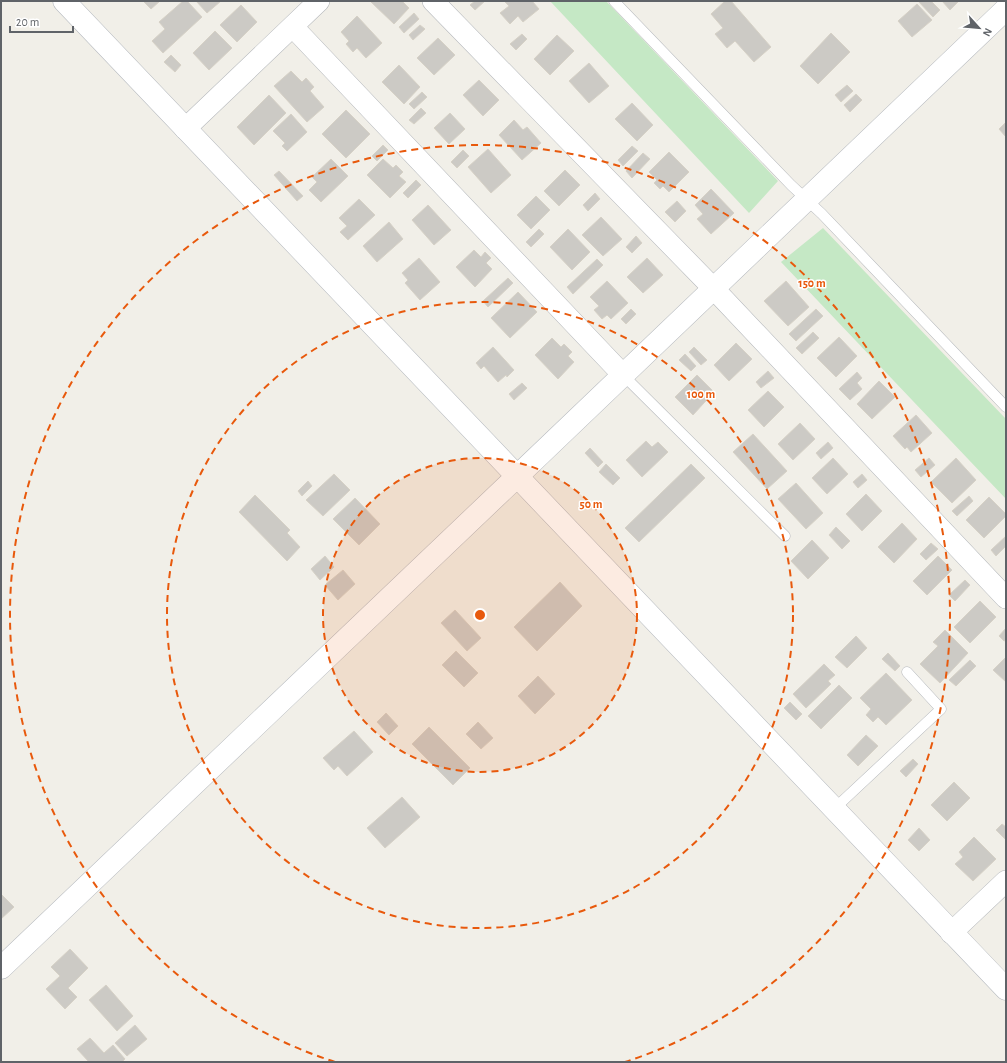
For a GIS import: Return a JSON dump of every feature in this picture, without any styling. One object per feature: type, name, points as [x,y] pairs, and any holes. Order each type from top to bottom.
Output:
[{"type":"street","points":[[64,1],[1006,989]]},
{"type":"street","points":[[433,1],[714,290],[1006,598]]},
{"type":"street","points":[[1,968],[517,475],[624,376],[1006,9]]},
{"type":"street","points":[[185,129],[303,11],[624,376]]},
{"type":"street","points":[[951,933],[1006,881]]},
{"type":"lane","points":[[614,1],[822,214],[1006,407]]},
{"type":"lane","points":[[624,376],[785,536]]},
{"type":"lane","points":[[834,809],[941,709],[907,672]]},
{"type":"green space","points":[[550,1],[606,1],[778,181],[749,213]]},
{"type":"green space","points":[[823,228],[1006,419],[1006,499],[781,262]]},
{"type":"building","points":[[143,1],[160,1],[151,9]]},
{"type":"building","points":[[183,1],[187,1],[202,17],[163,53],[152,41],[165,29],[159,22]]},
{"type":"building","points":[[196,1],[221,1],[207,13]]},
{"type":"building","points":[[370,1],[402,1],[409,8],[394,24]]},
{"type":"building","points":[[475,1],[485,1],[475,10],[470,5]]},
{"type":"building","points":[[504,1],[532,1],[539,9],[523,22],[518,16],[510,24],[500,13],[509,6]]},
{"type":"building","points":[[725,1],[731,1],[771,47],[754,62],[735,41],[727,48],[715,34],[723,28],[711,14]]},
{"type":"building","points":[[918,1],[931,1],[940,10],[933,17]]},
{"type":"building","points":[[942,1],[959,1],[950,10]]},
{"type":"building","points":[[917,4],[932,20],[912,37],[898,21]]},
{"type":"building","points":[[241,5],[257,22],[237,42],[220,25]]},
{"type":"building","points":[[414,13],[419,19],[404,33],[399,27]]},
{"type":"building","points":[[357,16],[382,43],[366,58],[357,48],[353,52],[346,44],[349,41],[341,32]]},
{"type":"building","points":[[420,25],[425,29],[413,40],[409,35]]},
{"type":"building","points":[[215,31],[232,48],[209,70],[193,53]]},
{"type":"building","points":[[831,33],[850,52],[818,84],[800,66]]},
{"type":"building","points":[[522,34],[527,39],[516,50],[510,44]]},
{"type":"building","points":[[557,35],[574,51],[550,75],[534,59]]},
{"type":"building","points":[[438,38],[455,55],[434,75],[417,58]]},
{"type":"building","points":[[171,55],[181,65],[175,72],[164,62]]},
{"type":"building","points":[[589,63],[609,86],[589,103],[569,81]]},
{"type":"building","points":[[399,65],[420,87],[404,104],[382,82]]},
{"type":"building","points":[[291,71],[302,82],[306,78],[314,87],[310,91],[324,107],[307,122],[274,86]]},
{"type":"building","points":[[479,80],[499,100],[483,116],[463,95]]},
{"type":"building","points":[[847,85],[853,91],[841,102],[835,95]]},
{"type":"building","points":[[422,92],[427,97],[414,109],[409,104]]},
{"type":"building","points":[[856,94],[862,100],[850,112],[844,105]]},
{"type":"building","points":[[269,95],[286,113],[254,145],[237,127]]},
{"type":"building","points":[[632,103],[653,125],[637,141],[615,119]]},
{"type":"building","points":[[421,108],[426,113],[414,124],[409,120]]},
{"type":"building","points":[[346,110],[370,134],[346,158],[322,134]]},
{"type":"building","points":[[450,113],[465,129],[449,144],[434,128]]},
{"type":"building","points":[[291,114],[307,132],[287,151],[282,146],[285,143],[273,131]]},
{"type":"building","points":[[514,120],[523,130],[527,127],[541,143],[522,160],[499,135]]},
{"type":"building","points":[[1006,122],[1006,137],[999,129]]},
{"type":"building","points":[[383,145],[388,150],[377,161],[372,156]]},
{"type":"building","points":[[632,146],[638,151],[623,166],[618,160]]},
{"type":"building","points":[[488,149],[511,175],[491,193],[468,167]]},
{"type":"building","points":[[463,150],[469,156],[457,168],[451,162]]},
{"type":"building","points":[[669,152],[689,172],[669,192],[663,186],[660,189],[654,183],[657,180],[649,172]]},
{"type":"building","points":[[643,153],[650,159],[632,178],[626,171]]},
{"type":"building","points":[[331,159],[348,176],[321,202],[309,190],[317,182],[312,177]]},
{"type":"building","points":[[383,159],[393,168],[396,165],[403,172],[399,176],[406,182],[390,198],[367,175]]},
{"type":"building","points":[[565,170],[580,185],[559,206],[544,191]]},
{"type":"building","points":[[279,171],[303,196],[297,201],[274,175]]},
{"type":"building","points":[[416,180],[421,185],[408,198],[403,193]]},
{"type":"building","points":[[711,189],[734,213],[711,234],[697,219],[703,214],[695,205]]},
{"type":"building","points":[[595,193],[600,199],[588,211],[583,205]]},
{"type":"building","points":[[536,196],[550,210],[531,229],[517,215]]},
{"type":"building","points":[[359,199],[375,215],[348,240],[340,232],[347,226],[339,218]]},
{"type":"building","points":[[677,201],[686,211],[675,222],[665,212]]},
{"type":"building","points":[[428,205],[451,230],[434,245],[412,220]]},
{"type":"building","points":[[601,217],[622,239],[603,256],[582,235]]},
{"type":"building","points":[[389,222],[403,239],[377,262],[363,246]]},
{"type":"building","points":[[539,229],[544,234],[531,247],[526,242]]},
{"type":"building","points":[[568,229],[590,252],[572,270],[550,247]]},
{"type":"building","points":[[636,236],[642,243],[632,253],[626,247]]},
{"type":"building","points":[[474,250],[481,257],[485,252],[491,258],[486,263],[492,269],[475,287],[456,267]]},
{"type":"building","points":[[419,258],[440,282],[420,300],[405,283],[408,280],[402,273]]},
{"type":"building","points":[[647,258],[663,275],[643,293],[627,277]]},
{"type":"building","points":[[597,259],[603,265],[573,294],[567,287]]},
{"type":"building","points":[[508,278],[513,283],[488,307],[483,301]]},
{"type":"building","points":[[607,281],[628,303],[611,319],[607,315],[602,319],[594,310],[599,306],[590,297]]},
{"type":"building","points":[[786,281],[809,307],[788,326],[764,301]]},
{"type":"building","points":[[518,292],[537,312],[510,338],[491,318]]},
{"type":"building","points":[[631,309],[636,314],[626,324],[621,319]]},
{"type":"building","points":[[816,309],[823,316],[796,341],[789,334]]},
{"type":"building","points":[[813,332],[819,338],[802,354],[796,348]]},
{"type":"building","points":[[839,337],[857,356],[836,377],[817,358]]},
{"type":"building","points":[[552,338],[561,347],[564,344],[572,352],[568,356],[574,362],[558,379],[535,355]]},
{"type":"building","points":[[736,343],[752,359],[729,381],[714,365]]},
{"type":"building","points":[[493,347],[514,370],[507,377],[506,375],[498,382],[484,366],[481,369],[476,363]]},
{"type":"building","points":[[694,347],[707,360],[701,365],[689,352]]},
{"type":"building","points":[[685,354],[696,366],[691,371],[679,360]]},
{"type":"building","points":[[768,371],[774,378],[761,388],[756,382]]},
{"type":"building","points":[[857,372],[862,378],[857,383],[862,389],[850,400],[839,389]]},
{"type":"building","points":[[697,375],[714,392],[693,415],[675,397]]},
{"type":"building","points":[[879,381],[895,397],[872,419],[857,404]]},
{"type":"building","points":[[522,383],[527,388],[514,400],[509,394]]},
{"type":"building","points":[[768,391],[784,407],[764,427],[748,410]]},
{"type":"building","points":[[916,415],[932,433],[911,452],[907,447],[905,449],[893,436]]},
{"type":"building","points":[[800,423],[815,439],[793,460],[778,444]]},
{"type":"building","points":[[753,434],[787,471],[767,489],[733,452]]},
{"type":"building","points":[[646,441],[652,447],[658,442],[668,452],[642,477],[626,460]]},
{"type":"building","points":[[828,442],[833,448],[821,459],[816,453]]},
{"type":"building","points":[[590,448],[603,462],[598,467],[585,453]]},
{"type":"building","points":[[833,458],[848,474],[827,494],[812,478]]},
{"type":"building","points":[[929,458],[935,465],[921,477],[915,470]]},
{"type":"building","points":[[956,458],[976,480],[952,503],[931,482]]},
{"type":"building","points":[[606,464],[620,478],[613,485],[599,472]]},
{"type":"building","points":[[691,464],[705,478],[639,542],[625,528]]},
{"type":"building","points":[[334,474],[350,490],[323,516],[306,500]]},
{"type":"building","points":[[862,474],[867,480],[858,488],[853,482]]},
{"type":"building","points":[[308,481],[312,486],[302,496],[298,491]]},
{"type":"building","points":[[796,483],[823,513],[806,529],[778,499]]},
{"type":"building","points":[[866,494],[882,511],[862,531],[846,514]]},
{"type":"building","points":[[255,495],[290,530],[287,533],[300,547],[287,561],[239,512]]},
{"type":"building","points":[[969,496],[973,501],[957,516],[952,511]]},
{"type":"building","points":[[989,497],[1006,514],[1006,516],[984,538],[966,520]]},
{"type":"building","points":[[355,498],[380,524],[359,545],[333,519]]},
{"type":"building","points":[[902,523],[917,539],[894,563],[878,547]]},
{"type":"building","points":[[836,527],[850,541],[842,549],[829,535]]},
{"type":"building","points":[[1006,536],[1006,546],[996,556],[991,550]]},
{"type":"building","points":[[812,540],[829,558],[808,579],[791,561]]},
{"type":"building","points":[[931,543],[938,549],[926,560],[920,554]]},
{"type":"building","points":[[325,556],[334,567],[320,580],[311,569]]},
{"type":"building","points":[[938,556],[952,570],[927,595],[913,581]]},
{"type":"building","points":[[343,570],[355,584],[338,600],[325,585]]},
{"type":"building","points":[[965,580],[970,585],[955,601],[949,595]]},
{"type":"building","points":[[560,582],[582,606],[537,651],[514,627]]},
{"type":"building","points":[[980,601],[996,617],[970,643],[954,627]]},
{"type":"building","points":[[455,610],[481,638],[467,651],[441,623]]},
{"type":"building","points":[[1006,628],[1006,640],[1004,641],[999,636]]},
{"type":"building","points":[[945,630],[968,653],[940,683],[920,664],[938,646],[933,642]]},
{"type":"building","points":[[856,636],[867,648],[847,668],[835,657]]},
{"type":"building","points":[[456,651],[478,673],[464,687],[442,665]]},
{"type":"building","points":[[888,653],[900,666],[895,671],[882,659]]},
{"type":"building","points":[[1006,657],[1006,682],[993,670]]},
{"type":"building","points":[[970,660],[976,666],[956,686],[949,680]]},
{"type":"building","points":[[824,664],[835,675],[828,681],[831,684],[806,708],[793,694]]},
{"type":"building","points":[[886,673],[912,700],[886,725],[878,717],[873,722],[866,715],[871,709],[860,698]]},
{"type":"building","points":[[538,676],[555,694],[535,714],[518,696]]},
{"type":"building","points":[[839,685],[852,698],[821,729],[808,716]]},
{"type":"building","points":[[790,702],[802,714],[796,720],[784,708]]},
{"type":"building","points":[[386,713],[398,726],[389,735],[377,722]]},
{"type":"building","points":[[478,722],[493,738],[481,749],[466,734]]},
{"type":"building","points":[[429,727],[470,768],[453,785],[412,744]]},
{"type":"building","points":[[354,731],[373,752],[347,776],[338,766],[334,770],[323,758]]},
{"type":"building","points":[[866,735],[878,746],[858,766],[847,755]]},
{"type":"building","points":[[913,759],[918,764],[906,777],[900,771]]},
{"type":"building","points":[[954,782],[970,798],[947,821],[931,805]]},
{"type":"building","points":[[402,797],[420,817],[385,848],[367,828]]},
{"type":"building","points":[[1002,824],[1006,827],[1006,840],[996,830]]},
{"type":"building","points":[[919,828],[930,840],[919,851],[908,840]]},
{"type":"building","points":[[974,837],[996,859],[973,881],[955,864],[963,857],[959,852]]},
{"type":"building","points":[[1,894],[14,907],[1,919]]},
{"type":"building","points":[[70,949],[88,968],[68,988],[77,997],[65,1009],[46,989],[60,976],[51,967]]},
{"type":"building","points":[[106,985],[133,1016],[117,1031],[89,1000]]},
{"type":"building","points":[[135,1025],[147,1039],[127,1056],[115,1043]]},
{"type":"building","points":[[90,1038],[104,1053],[113,1045],[125,1059],[122,1062],[89,1062],[77,1049]]}]
